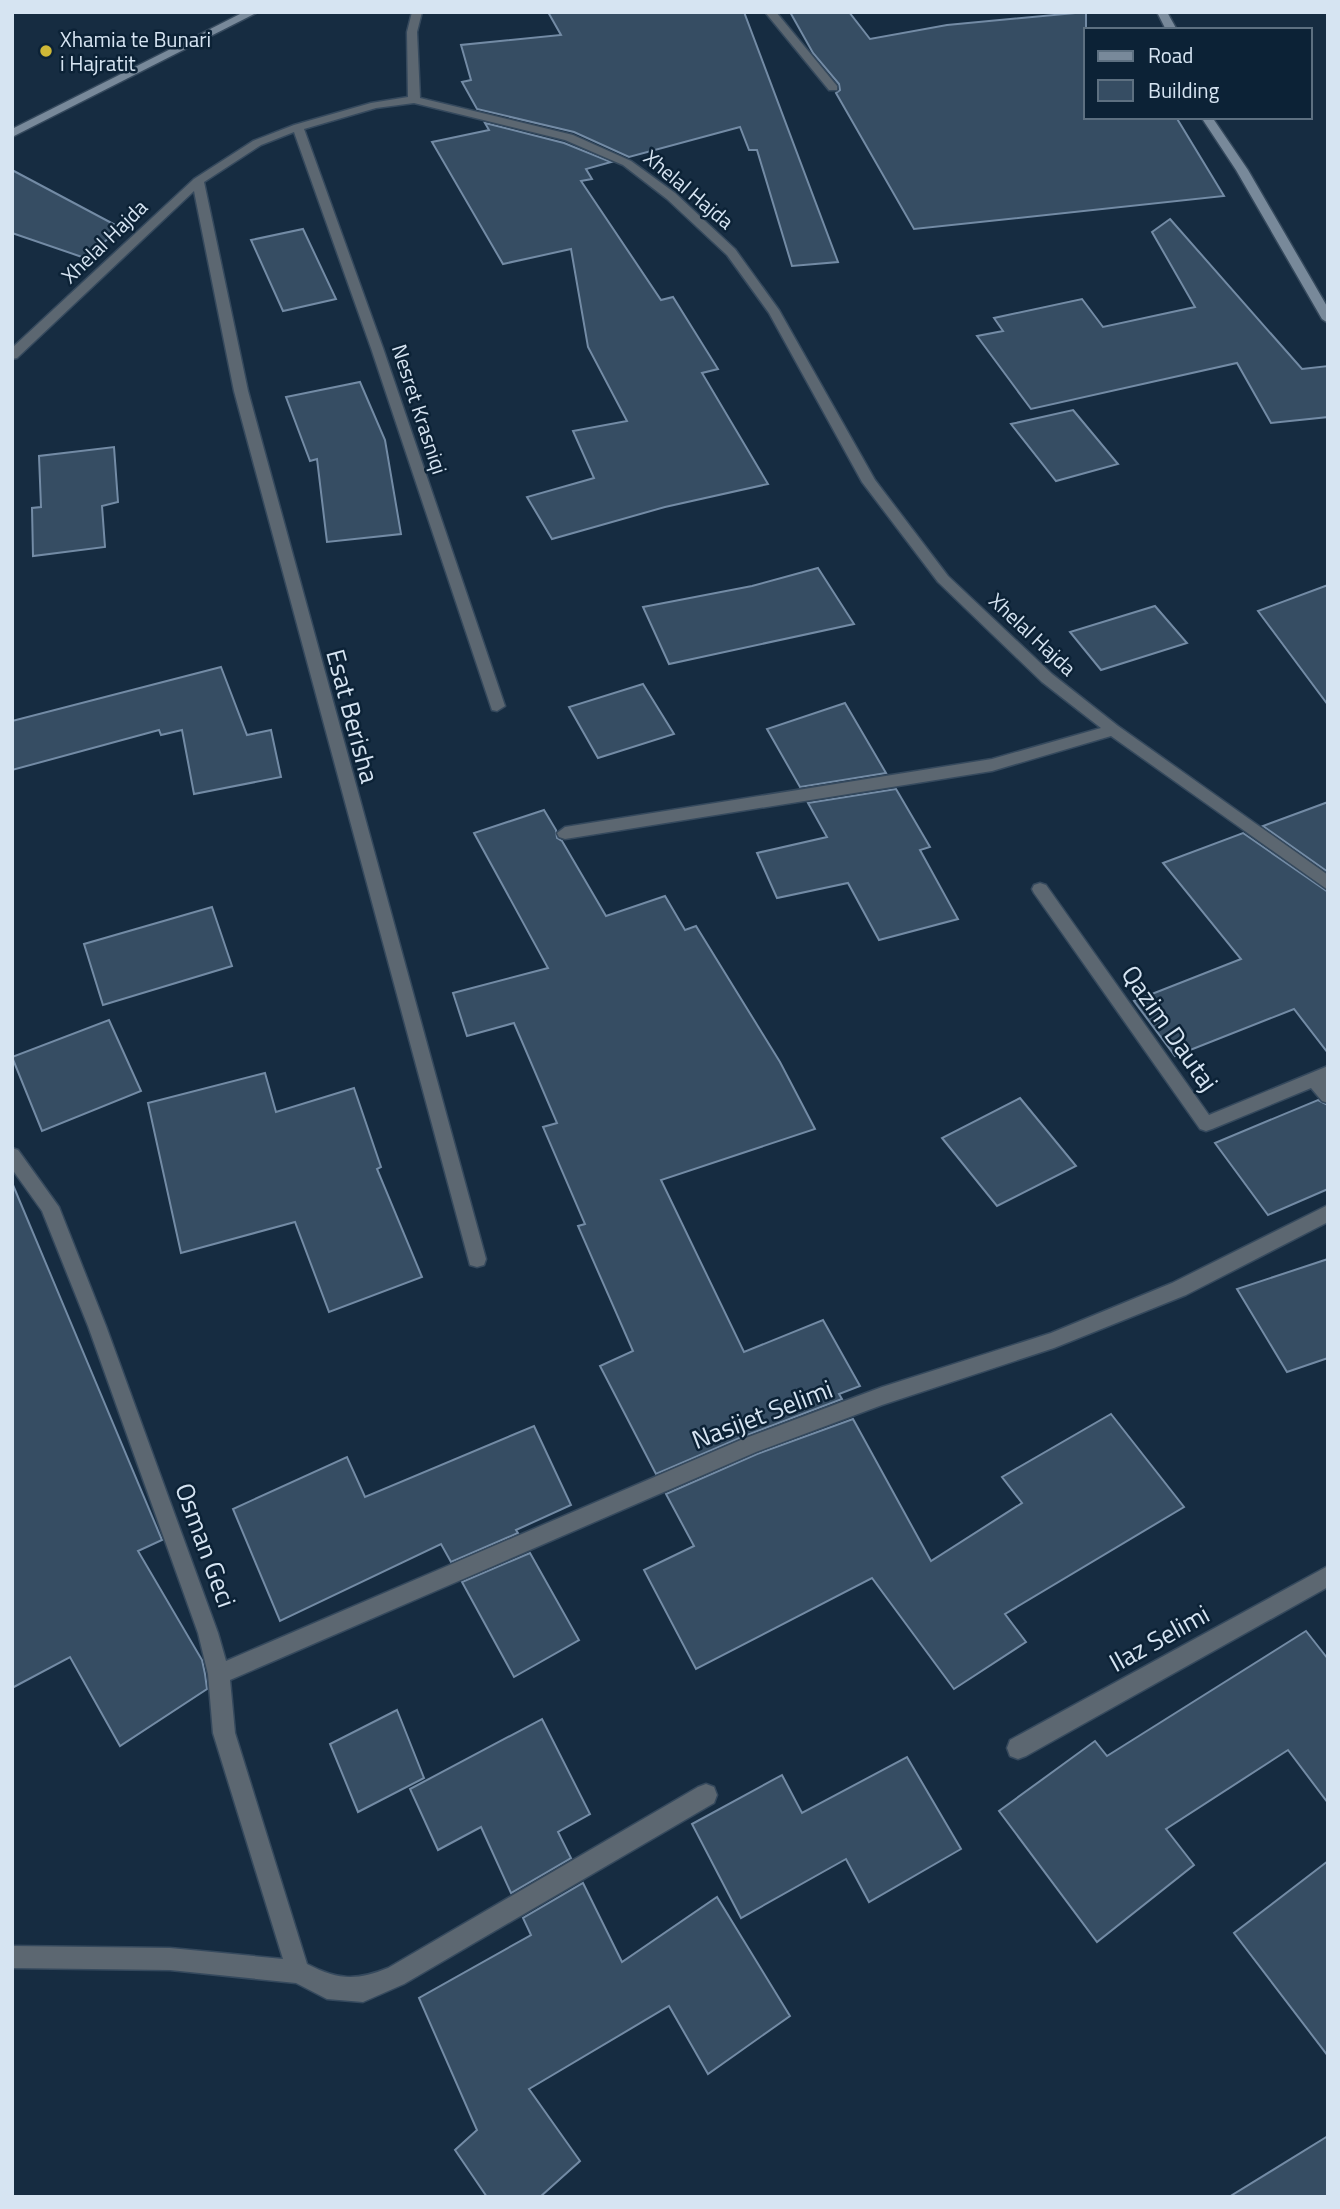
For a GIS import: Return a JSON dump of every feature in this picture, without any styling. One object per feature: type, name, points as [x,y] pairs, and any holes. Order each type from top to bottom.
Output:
[{"type":"street","points":[[12,134],[253,12]]},
{"type":"street","points":[[414,100],[412,32],[417,12]]},
{"type":"street","points":[[770,12],[833,88]]},
{"type":"street","points":[[1162,12],[1171,28]]},
{"type":"street","name":"Xhelal Hajda","points":[[12,355],[198,181],[257,143],[298,127],[375,105],[414,100],[569,137],[627,163],[671,196],[731,252],[775,313],[869,482],[943,579],[1047,678],[1113,730],[1328,884]]},
{"type":"street","points":[[1207,119],[1242,170],[1328,319]]},
{"type":"street","name":"Nesret Krasniqi","points":[[298,127],[377,348],[496,706]]},
{"type":"street","name":"Esat Berisha","points":[[198,181],[241,391],[477,1259]]},
{"type":"street","points":[[565,833],[992,765],[1077,743],[1113,730]]},
{"type":"street","name":"Qazim Dautaj","points":[[1040,890],[1206,1124],[1321,1076]]},
{"type":"street","points":[[1321,1076],[1328,1096]]},
{"type":"street","name":"Osman Geci","points":[[12,1155],[50,1207],[208,1633],[219,1674],[224,1733],[298,1972]]},
{"type":"street","name":"Nasijet Selimi","points":[[219,1674],[750,1445],[882,1396],[1055,1340],[1154,1299],[1328,1213]]},
{"type":"street","name":"Ilaz Selimi","points":[[1018,1748],[1328,1576]]},
{"type":"street","points":[[12,1957],[170,1959],[298,1972],[327,1987],[363,1990],[396,1976],[706,1795]]},
{"type":"building","points":[[548,12],[744,12],[838,262],[792,266],[757,150],[749,150],[740,127],[629,157],[574,132],[477,109],[462,82],[471,80],[461,45],[561,35]]},
{"type":"building","points":[[790,12],[849,12],[870,39],[947,25],[1086,12],[1084,119],[1177,119],[1224,196],[914,229],[836,93],[840,90],[839,84],[813,53]]},
{"type":"building","points":[[485,123],[564,143],[611,162],[586,169],[592,179],[581,181],[661,300],[673,297],[718,369],[702,373],[768,484],[665,507],[552,539],[527,497],[594,478],[573,431],[627,421],[588,347],[571,249],[503,264],[432,142],[489,130]]},
{"type":"building","points":[[12,170],[121,228],[85,258],[12,233]]},
{"type":"building","points":[[1170,219],[1302,369],[1328,366],[1328,417],[1271,423],[1237,363],[1031,409],[977,336],[1003,331],[994,318],[1082,299],[1103,327],[1195,307],[1152,232]]},
{"type":"building","points":[[303,229],[336,299],[283,311],[251,240]]},
{"type":"building","points":[[360,382],[385,440],[401,534],[327,542],[317,459],[310,461],[286,397]]},
{"type":"building","points":[[1073,410],[1118,464],[1056,481],[1011,424]]},
{"type":"building","points":[[114,447],[118,502],[102,506],[105,547],[33,556],[32,508],[41,507],[39,456]]},
{"type":"building","points":[[818,568],[854,624],[669,664],[643,607],[752,586]]},
{"type":"building","points":[[1328,585],[1328,705],[1258,611]]},
{"type":"building","points":[[1155,606],[1187,643],[1101,670],[1070,632]]},
{"type":"building","points":[[221,667],[247,735],[271,730],[281,777],[194,794],[182,730],[161,735],[159,730],[12,770],[12,721]]},
{"type":"building","points":[[643,684],[674,734],[598,758],[569,707]]},
{"type":"building","points":[[845,703],[886,773],[800,787],[767,729]]},
{"type":"building","points":[[896,789],[930,847],[920,850],[958,919],[879,940],[848,883],[777,898],[757,853],[827,837],[808,803]]},
{"type":"building","points":[[1328,802],[1328,872],[1263,826]]},
{"type":"building","points":[[544,810],[556,830],[557,838],[562,841],[606,916],[665,896],[685,930],[696,926],[780,1062],[815,1129],[661,1180],[744,1352],[823,1320],[860,1386],[839,1394],[842,1399],[742,1437],[656,1474],[600,1366],[633,1351],[578,1226],[585,1224],[543,1127],[557,1123],[514,1023],[467,1036],[453,993],[548,968],[474,833]]},
{"type":"building","points":[[1243,833],[1328,892],[1328,1053],[1294,1009],[1175,1056],[1134,1001],[1241,959],[1163,863]]},
{"type":"building","points":[[212,907],[232,966],[103,1005],[84,944]]},
{"type":"building","points":[[109,1020],[141,1091],[42,1131],[12,1057]]},
{"type":"building","points":[[265,1073],[276,1112],[354,1088],[381,1167],[377,1169],[422,1277],[329,1312],[295,1222],[181,1253],[148,1103]]},
{"type":"building","points":[[1020,1098],[1076,1166],[997,1206],[942,1138]]},
{"type":"building","points":[[1318,1100],[1328,1105],[1328,1189],[1268,1215],[1215,1143]]},
{"type":"building","points":[[13,1185],[162,1540],[138,1551],[202,1660],[205,1674],[207,1689],[120,1746],[70,1657],[12,1688]]},
{"type":"building","points":[[1328,1259],[1328,1358],[1287,1372],[1237,1289]]},
{"type":"building","points":[[1111,1414],[1184,1507],[1005,1614],[1026,1642],[954,1689],[872,1578],[696,1669],[644,1570],[694,1546],[666,1494],[757,1454],[853,1419],[931,1561],[1022,1503],[1002,1477]]},
{"type":"building","points":[[534,1426],[571,1505],[516,1530],[518,1533],[451,1562],[441,1544],[280,1621],[233,1509],[347,1457],[365,1497]]},
{"type":"building","points":[[530,1553],[579,1640],[514,1677],[462,1582]]},
{"type":"building","points":[[1306,1631],[1328,1659],[1328,1803],[1288,1750],[1166,1829],[1194,1865],[1097,1942],[999,1811],[1095,1741],[1107,1756]]},
{"type":"building","points":[[397,1710],[424,1778],[358,1812],[330,1744]]},
{"type":"building","points":[[542,1719],[590,1814],[558,1832],[571,1858],[511,1893],[481,1827],[438,1850],[410,1789]]},
{"type":"building","points":[[907,1757],[961,1849],[869,1902],[846,1859],[741,1918],[692,1824],[782,1775],[802,1813]]},
{"type":"building","points":[[1328,1861],[1328,2056],[1234,1933]]},
{"type":"building","points":[[583,1883],[622,1962],[717,1897],[790,2016],[708,2074],[669,2006],[529,2089],[580,2161],[540,2197],[487,2197],[455,2150],[477,2130],[419,1998],[531,1935],[523,1918]]},
{"type":"building","points":[[1328,2136],[1328,2197],[1229,2197]]},
{"type":"place","name":"Xhamia te Bunari i Hajratit","points":[[46,51]]}]
